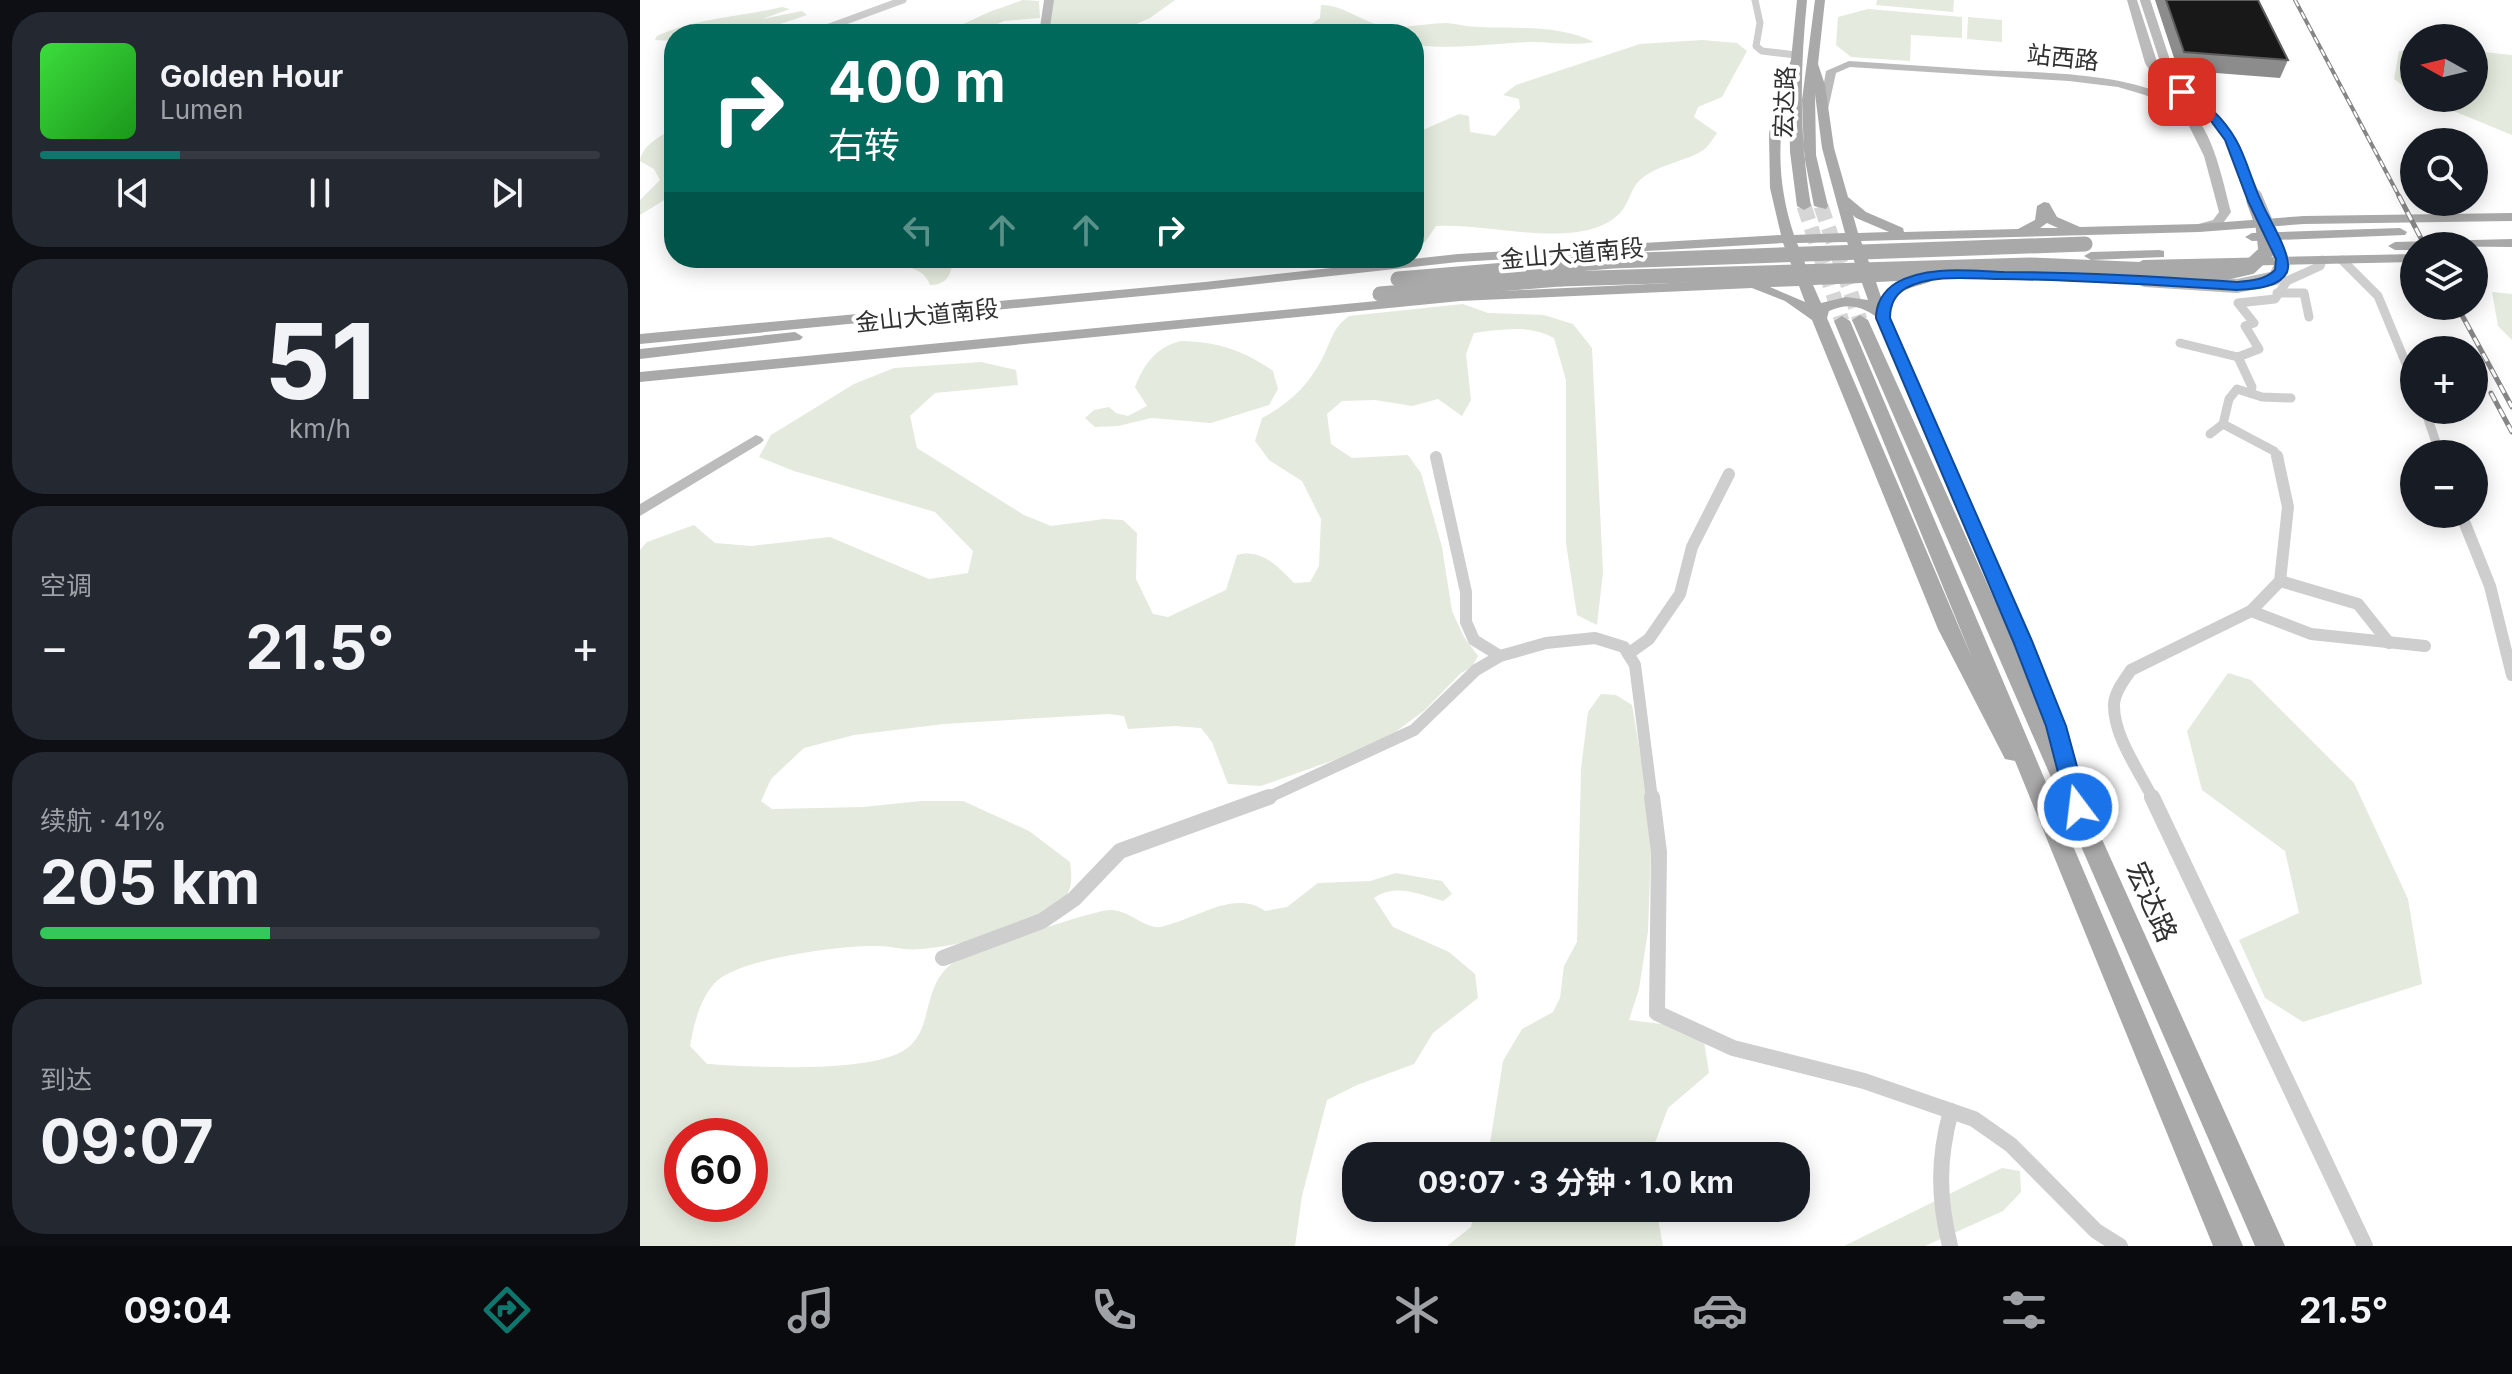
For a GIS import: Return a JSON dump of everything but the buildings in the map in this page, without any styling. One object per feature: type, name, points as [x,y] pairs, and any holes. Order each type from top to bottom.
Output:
[{"type":"main road","name":"宏达路","points":[[1802,0],[1801,60],[1808,100],[1810,155],[1821,206]]},
{"type":"main road","name":"宏达路","points":[[1804,206],[1794,155],[1792,99],[1820,0]]},
{"type":"main road","points":[[1801,60],[1823,109],[1828,148],[1867,278],[1867,319],[2046,807],[2228,1246]]},
{"type":"main road","points":[[1801,60],[1779,99],[1773,132],[1779,202],[1789,239],[1931,586],[1986,705],[2046,807]]},
{"type":"main road","points":[[1779,202],[1797,214],[1817,216],[1838,211],[1842,200]]},
{"type":"main road","points":[[1842,200],[1877,223],[1925,236]]},
{"type":"main road","points":[[1560,279],[2030,265],[2224,273],[2256,264],[2266,252],[2263,226],[2254,201]]},
{"type":"main road","points":[[1732,241],[1768,224],[1779,202]]},
{"type":"main road","points":[[2018,234],[2041,222],[2045,214],[2044,206],[2056,222],[2089,244]]},
{"type":"main road","points":[[1424,262],[1789,239],[2018,234],[2089,244],[2199,228],[2304,220],[2512,217]]},
{"type":"main road","name":"金山大道南段","points":[[640,368],[1054,327],[1613,261],[2512,228]]},
{"type":"main road","name":"金山大道南段","points":[[640,354],[1060,309],[2089,244],[2512,243]]},
{"type":"main road","points":[[2488,255],[2512,254]]},
{"type":"main road","points":[[640,377],[1460,297],[1966,274],[2086,264],[2400,258]]},
{"type":"main road","points":[[640,339],[1368,268]]},
{"type":"main road","points":[[1867,319],[1883,307],[1892,292],[1910,281],[1935,275]]},
{"type":"main road","points":[[1720,284],[1751,286],[1780,294],[1799,302],[1819,318]]},
{"type":"main road","points":[[1060,309],[1205,286]]},
{"type":"main road","points":[[1819,318],[1823,308],[1844,301],[1870,306],[1867,319]]},
{"type":"main road","name":"宏达路","points":[[1867,319],[2270,1246]]},
{"type":"main road","points":[[1054,327],[1189,322]]},
{"type":"street","points":[[837,24],[903,0]]},
{"type":"street","points":[[1045,24],[1049,0]]},
{"type":"street","points":[[1755,0],[1760,23],[1756,46],[1762,51],[1801,60]]},
{"type":"street","points":[[1966,274],[2237,286],[2255,285],[2275,278],[2281,271],[2283,259],[2254,201],[2231,140],[2219,123],[2196,102],[2156,73],[2150,63],[2132,0]]},
{"type":"street","points":[[2145,0],[2165,65],[2196,102]]},
{"type":"street","name":"站西路","points":[[1823,109],[1831,71],[1849,64],[2056,77],[2140,90],[2181,109],[2201,134],[2225,212],[2217,223],[2199,228]]},
{"type":"street","points":[[2180,343],[2238,357],[2259,349],[2245,326],[2254,323],[2238,303],[2275,299],[2295,275],[2320,266],[2322,260]]},
{"type":"street","points":[[2342,260],[2378,296],[2400,349]]},
{"type":"street","points":[[2277,293],[2304,293],[2309,317]]},
{"type":"street","points":[[2238,357],[2252,387],[2250,393]]},
{"type":"street","points":[[2210,434],[2223,424],[2229,399],[2237,389],[2291,398]]},
{"type":"street","points":[[2223,424],[2274,451],[2279,458],[2288,507],[2280,581],[2251,611],[2131,670],[2119,688],[2114,704],[2120,733],[2189,869],[2365,1246]]},
{"type":"street","points":[[640,511],[756,440]]},
{"type":"street","points":[[1436,457],[1466,592],[1466,622],[1474,640],[1500,656]]},
{"type":"street","points":[[1628,654],[1649,639],[1680,594],[1692,547],[1729,474]]},
{"type":"street","points":[[2467,528],[2490,586],[2512,675]]},
{"type":"street","points":[[2280,581],[2358,604],[2389,643]]},
{"type":"street","points":[[2251,611],[2311,634],[2425,646]]},
{"type":"street","points":[[943,958],[1042,921],[1074,899],[1120,851],[1256,803],[1414,730],[1476,670],[1500,656],[1546,643],[1595,638],[1624,647],[1635,665],[1645,724],[1659,852],[1657,1013],[1733,1048],[1864,1081],[1974,1119],[2011,1145],[2096,1231],[2120,1246]]},
{"type":"street","points":[[1950,1246],[1937,1188],[1941,1144],[1951,1111]]},
{"type":"shaded area","points":[[1023,0],[1039,1],[1040,18],[998,24],[963,24]]},
{"type":"shaded area","points":[[1053,0],[1175,0],[1136,24],[1049,24]]},
{"type":"shaded area","points":[[1877,0],[1954,0],[1953,12],[1876,5]]},
{"type":"shaded area","points":[[1321,5],[1338,8],[1379,24],[1312,24],[1320,18]]},
{"type":"shaded area","points":[[782,7],[790,9],[762,19],[802,11],[807,15],[780,24],[691,24]]},
{"type":"shaded area","points":[[1868,9],[1962,17],[1962,38],[1911,35],[1910,61],[1851,57],[1836,45],[1838,17]]},
{"type":"shaded area","points":[[1968,17],[2002,20],[2002,42],[1967,39]]},
{"type":"shaded area","points":[[1447,23],[1474,27],[1538,28],[1566,32],[1594,42],[1532,42],[1424,46],[1424,25]]},
{"type":"shaded area","points":[[664,33],[664,40],[655,40]]},
{"type":"shaded area","points":[[1702,40],[1737,43],[1747,51],[1722,97],[1698,107],[1694,117],[1717,133],[1707,146],[1647,175],[1634,187],[1621,212],[1604,224],[1584,231],[1534,233],[1436,226],[1424,242],[1424,130],[1459,114],[1469,116],[1470,132],[1495,136],[1520,108],[1519,99],[1503,95],[1516,85],[1640,44]]},
{"type":"shaded area","points":[[2400,51],[2400,84],[2394,79]]},
{"type":"shaded area","points":[[2488,52],[2512,55],[2512,135],[2456,112],[2488,112]]},
{"type":"shaded area","points":[[664,135],[664,200],[640,215],[640,200],[660,180],[654,169],[640,161],[644,150]]},
{"type":"shaded area","points":[[911,268],[951,268],[948,278],[930,285],[920,272]]},
{"type":"shaded area","points":[[2492,292],[2512,294],[2512,340],[2498,326]]},
{"type":"shaded area","points":[[1463,304],[1488,313],[1544,315],[1573,324],[1592,348],[1603,572],[1597,625],[1577,615],[1566,543],[1566,380],[1554,338],[1525,329],[1474,333],[1466,354],[1471,400],[1462,416],[1438,399],[1412,406],[1375,400],[1342,401],[1327,414],[1331,444],[1352,458],[1408,455],[1421,473],[1442,547],[1452,611],[1464,637],[1478,656],[1472,667],[1461,673],[1425,710],[1394,733],[1337,759],[1261,786],[1228,784],[1212,742],[1201,728],[1128,729],[1124,716],[1108,714],[944,724],[854,735],[804,748],[771,779],[761,801],[772,809],[963,801],[1029,831],[1070,862],[1070,888],[1062,902],[1050,912],[1035,921],[996,935],[915,949],[877,946],[819,951],[771,959],[731,972],[718,980],[702,1002],[690,1046],[707,1064],[839,1066],[889,1057],[915,1041],[935,986],[950,965],[1056,924],[1111,910],[1160,927],[1232,904],[1254,905],[1265,911],[1287,907],[1318,883],[1370,881],[1396,873],[1442,881],[1452,894],[1443,901],[1399,891],[1390,891],[1374,898],[1393,927],[1449,952],[1475,974],[1478,998],[1433,1033],[1414,1064],[1327,1100],[1302,1196],[1295,1246],[640,1246],[640,550],[647,542],[694,525],[715,543],[751,546],[830,537],[929,579],[968,573],[973,551],[935,512],[794,471],[759,457],[771,435],[854,384],[894,368],[981,362],[1016,370],[1018,385],[935,393],[910,416],[917,448],[1024,515],[1051,526],[1104,519],[1123,520],[1137,533],[1136,579],[1153,614],[1168,617],[1226,590],[1237,555],[1254,554],[1276,565],[1294,583],[1310,582],[1319,566],[1321,519],[1302,481],[1269,460],[1255,441],[1262,418],[1305,385],[1349,316]]},
{"type":"shaded area","points":[[1181,341],[1230,348],[1273,371],[1278,389],[1269,405],[1211,423],[1151,418],[1118,426],[1095,427],[1085,418],[1094,410],[1109,407],[1116,413],[1128,416],[1147,406],[1135,387],[1142,371],[1158,352]]},
{"type":"shaded area","points":[[2228,673],[2251,680],[2354,783],[2408,899],[2422,984],[2303,1022],[2265,998],[2239,940],[2299,913],[2285,851],[2202,790],[2187,731]]},
{"type":"shaded area","points":[[1601,694],[1616,695],[1632,705],[1652,822],[1648,931],[1639,989],[1629,1020],[1670,1025],[1704,1041],[1709,1073],[1668,1108],[1655,1142],[1490,1142],[1503,1061],[1522,1029],[1553,1012],[1560,998],[1564,966],[1577,942],[1581,769],[1588,712]]},
{"type":"shaded area","points":[[2002,1168],[2020,1171],[2021,1192],[2003,1211],[1925,1246],[1844,1246]]},
{"type":"shaded area","points":[[1472,1222],[1659,1222],[1663,1246],[1447,1246],[1471,1227]]},
{"type":"tunnel","points":[[1804,206],[1842,321]]},
{"type":"tunnel","points":[[1821,206],[1860,320]]},
{"type":"railway","points":[[2295,0],[2400,198]]},
{"type":"railway","points":[[2399,196],[2418,232]]},
{"type":"railway","points":[[2465,320],[2512,407]]},
{"type":"railway","points":[[2491,393],[2512,432]]},
{"type":"route","points":[[2078,807],[2056,726],[1883,318],[1883,307],[1892,292],[1903,284],[1935,275],[2087,276],[2237,286],[2255,285],[2275,278],[2283,267],[2283,259],[2254,201],[2231,140],[2211,115],[2182,92]]}]
